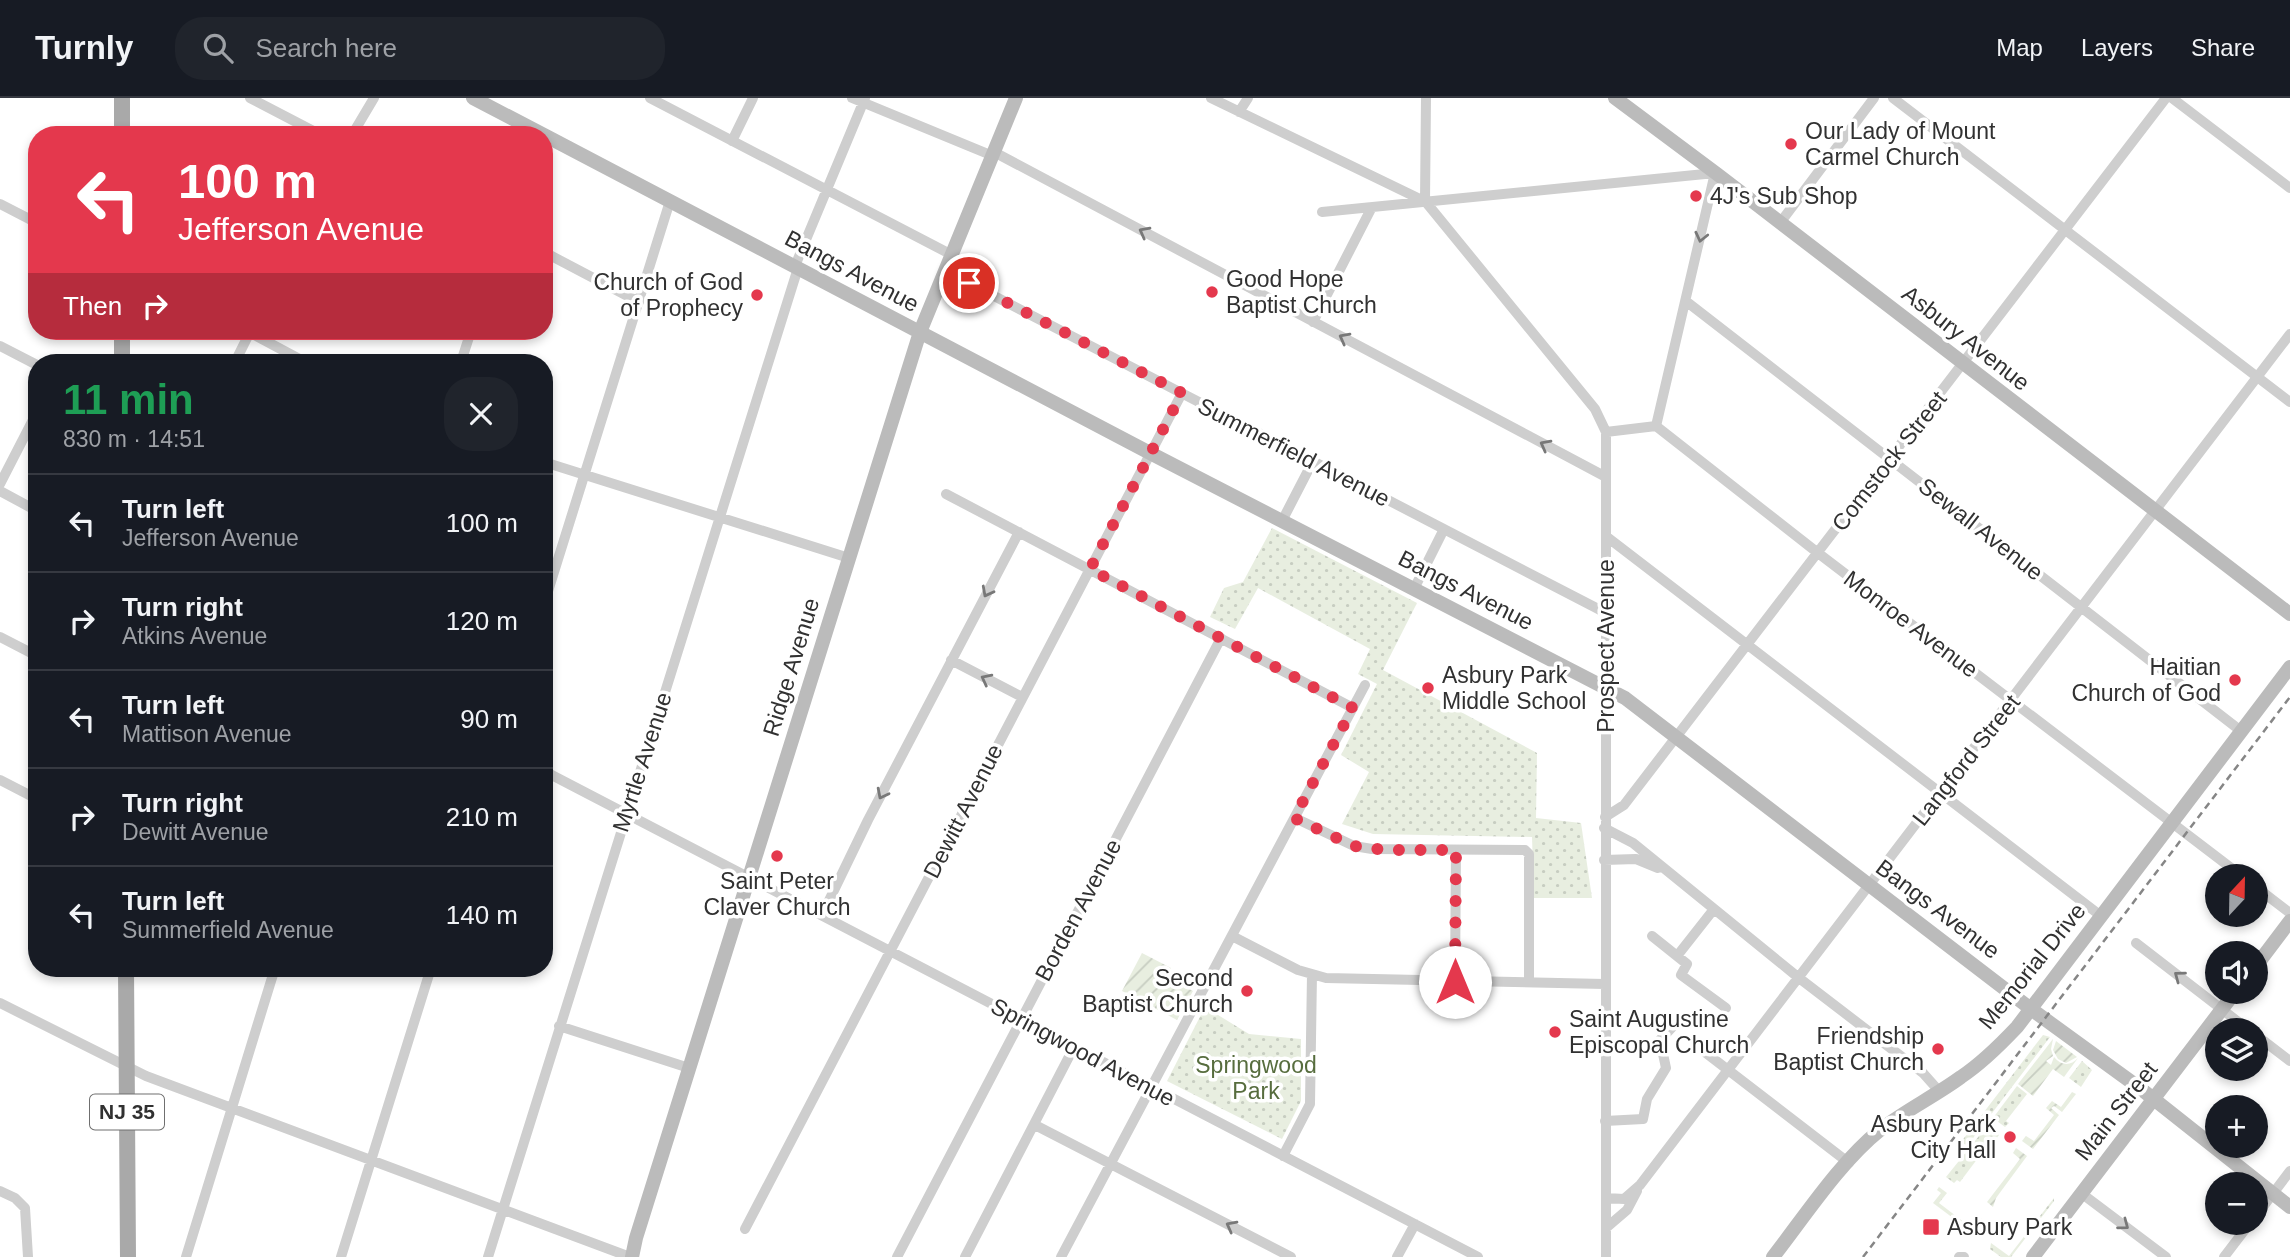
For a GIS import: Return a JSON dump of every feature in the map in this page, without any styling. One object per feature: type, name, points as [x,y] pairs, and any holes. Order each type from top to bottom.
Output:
[{"type":"main road","points":[[122,98],[122,126]]},
{"type":"main road","name":"NJ 35","points":[[126,977],[128,1257]]},
{"type":"street","points":[[250,98],[304,126]]},
{"type":"street","points":[[357,126],[374,98]]},
{"type":"street","name":"Bangs Avenue","points":[[473,98],[525,126]]},
{"type":"street","points":[[650,98],[952,255]]},
{"type":"street","points":[[732,141],[753,98]]},
{"type":"street","points":[[852,98],[864,100],[993,154],[1606,477]]},
{"type":"street","name":"Ridge Avenue","points":[[631,1257],[920,332],[1016,98]]},
{"type":"street","points":[[1211,98],[1425,201]]},
{"type":"street","points":[[1239,111],[1248,98]]},
{"type":"street","points":[[1425,201],[1426,98]]},
{"type":"street","name":"Asbury Avenue","points":[[1615,98],[1633,105],[1715,173],[2290,614]]},
{"type":"street","points":[[1780,223],[1874,98]]},
{"type":"street","points":[[1893,98],[2290,402]]},
{"type":"street","name":"Comstock Street","points":[[1605,822],[1623,805],[1677,737],[2166,98]]},
{"type":"street","points":[[2172,98],[2290,188]]},
{"type":"street","name":"Myrtle Avenue","points":[[488,1257],[796,267],[864,100]]},
{"type":"street","name":"Bangs Avenue","points":[[553,141],[1633,704],[2031,1009],[2076,1039],[2290,1207]]},
{"type":"street","points":[[1322,212],[1715,173],[1656,426],[1606,432]]},
{"type":"street","points":[[553,576],[670,201]]},
{"type":"street","name":"Prospect Avenue","points":[[1425,201],[1595,409],[1606,432],[1606,1257]]},
{"type":"street","points":[[0,204],[28,218]]},
{"type":"street","points":[[1313,322],[1372,207]]},
{"type":"street","points":[[553,257],[639,302]]},
{"type":"street","name":"Summerfield Avenue","points":[[946,271],[1606,613]]},
{"type":"street","name":"Sewall Avenue","points":[[1687,302],[2241,732]]},
{"type":"street","name":"Langford Street","points":[[1606,1228],[1627,1210],[1640,1185],[2290,334]]},
{"type":"street","points":[[265,340],[291,354]]},
{"type":"street","points":[[0,346],[28,360]]},
{"type":"street","name":"Dewitt Avenue","points":[[745,1229],[1182,393]]},
{"type":"street","name":"Monroe Avenue","points":[[1656,426],[2226,864]]},
{"type":"street","points":[[0,484],[28,430]]},
{"type":"street","points":[[1282,521],[1313,461]]},
{"type":"street","points":[[553,465],[849,558]]},
{"type":"street","points":[[0,491],[28,506]]},
{"type":"street","points":[[946,494],[1353,708]]},
{"type":"street","points":[[1414,589],[1444,529]]},
{"type":"street","points":[[822,915],[868,820],[1019,532]]},
{"type":"street","points":[[1607,537],[2101,916]]},
{"type":"street","points":[[0,637],[28,651]]},
{"type":"street","name":"Borden Avenue","points":[[898,1257],[1221,638]]},
{"type":"street","points":[[951,660],[1022,697]]},
{"type":"street","name":"Memorial Drive","points":[[1773,1257],[1833,1179],[1878,1132],[1981,1062],[2006,1039],[2290,667]]},
{"type":"street","points":[[1061,1257],[1364,685]]},
{"type":"street","name":"Springwood Avenue","points":[[553,776],[1478,1257]]},
{"type":"street","points":[[0,780],[28,794]]},
{"type":"street","points":[[1294,818],[1354,846],[1386,850],[1525,850],[1529,854],[1529,982]]},
{"type":"street","points":[[1605,822],[1799,978],[1923,1073],[1939,1091]]},
{"type":"street","points":[[1455,982],[1456,850]]},
{"type":"street","points":[[1604,860],[1636,859],[1670,873]]},
{"type":"street","points":[[2268,897],[2290,914]]},
{"type":"street","points":[[1677,956],[1714,909]]},
{"type":"street","points":[[2268,950],[2290,921]]},
{"type":"street","points":[[1232,936],[1312,974],[1342,979],[1605,984]]},
{"type":"street","points":[[1652,936],[1687,964],[1681,975],[1726,1008]]},
{"type":"street","points":[[2136,943],[2233,1018]]},
{"type":"street","points":[[1283,1156],[1310,1104],[1312,974]]},
{"type":"street","points":[[186,1257],[272,977]]},
{"type":"street","points":[[341,1257],[428,977]]},
{"type":"street","points":[[0,1003],[126,1066],[231,1108],[631,1257]]},
{"type":"street","name":"Main Street","points":[[2033,1257],[2226,1004]]},
{"type":"street","points":[[1605,1121],[1643,1119],[1647,1099],[1666,1068],[1660,1040],[1678,1021]]},
{"type":"street","points":[[559,1026],[689,1068]]},
{"type":"street","points":[[2268,1044],[2290,1061]]},
{"type":"street","points":[[965,1257],[1074,1047]]},
{"type":"street","points":[[1706,1053],[1849,1163]]},
{"type":"street","points":[[1035,1125],[1291,1257]]},
{"type":"street","points":[[2268,1200],[2290,1171]]},
{"type":"street","name":"Langford Street","points":[[1606,1198],[1624,1199],[1640,1185]]},
{"type":"street","points":[[0,1191],[15,1198],[25,1208],[28,1257]]},
{"type":"street","points":[[2081,1194],[2166,1257]]},
{"type":"street","points":[[1397,1257],[1415,1224]]},
{"type":"street","points":[[2224,1257],[2241,1235]]},
{"type":"street","points":[[1959,1257],[1964,1257]]},
{"type":"green space","points":[[1272,528],[1417,603],[1383,670],[1537,753],[1536,818],[1581,823],[1592,898],[1534,898],[1532,837],[1373,834],[1342,824],[1369,772],[1341,755],[1377,684],[1358,674],[1370,649],[1258,588],[1235,629],[1210,617],[1224,588],[1243,582]]},
{"type":"green space","points":[[1142,953],[1171,968],[1167,977],[1193,991],[1177,1020],[1122,991]]},
{"type":"green space","name":"Springwood Park","points":[[1205,1007],[1249,1034],[1301,1039],[1301,1101],[1282,1139],[1167,1081]]},
{"type":"green space","points":[[2043,1035],[2050,1037],[1967,1146],[1961,1142]]},
{"type":"green space","points":[[2053,1039],[2053,1056],[2046,1061],[2051,1065],[2054,1057],[2066,1064],[2078,1058],[2064,1077],[2053,1069],[2033,1096],[2018,1084]]},
{"type":"green space","points":[[2056,1041],[2077,1057],[2066,1063],[2058,1059],[2053,1050]]},
{"type":"green space","points":[[2082,1061],[2092,1070],[2081,1087],[2069,1078]]},
{"type":"green space","points":[[2017,1086],[2027,1094],[2006,1121],[2009,1123],[2005,1127],[1993,1118]]},
{"type":"green space","points":[[2072,1092],[2076,1094],[2062,1112],[2054,1106],[2051,1108],[2059,1115],[2033,1149],[2022,1141],[2026,1136],[2034,1141],[2054,1115],[2046,1108],[2052,1101],[2061,1107]]},
{"type":"green space","points":[[1987,1126],[1999,1135],[1996,1139],[1993,1138],[1960,1182],[1957,1180],[1954,1183],[1946,1177]]},
{"type":"green space","points":[[2016,1148],[2027,1156],[1996,1198],[1993,1207],[1987,1202],[2020,1159],[2013,1153]]},
{"type":"green space","points":[[1939,1187],[1947,1193],[1939,1203],[1969,1226],[1978,1216],[1983,1220],[1970,1237],[1950,1222],[1953,1218],[1933,1203],[1941,1193],[1937,1190]]},
{"type":"green space","points":[[2054,1198],[2011,1257],[2001,1257],[1990,1249],[1991,1243],[2009,1256]]},
{"type":"railway","points":[[1863,1257],[2290,697]]},
{"type":"place","name":"Our Lady of Mount Carmel Church","points":[[1791,144]]},
{"type":"place","name":"4J's Sub Shop","points":[[1696,196]]},
{"type":"place","name":"Good Hope Baptist Church","points":[[1212,292]]},
{"type":"place","name":"Church of God of Prophecy","points":[[757,295]]},
{"type":"place","name":"Haitian Church of God","points":[[2235,680]]},
{"type":"place","name":"Asbury Park Middle School","points":[[1428,688]]},
{"type":"place","name":"Saint Peter Claver Church","points":[[777,856]]},
{"type":"place","name":"Second Baptist Church","points":[[1247,991]]},
{"type":"place","name":"Saint Augustine Episcopal Church","points":[[1555,1032]]},
{"type":"place","name":"Friendship Baptist Church","points":[[1938,1049]]},
{"type":"place","name":"Asbury Park City Hall","points":[[2010,1137]]},
{"type":"place","name":"Asbury Park","points":[[1931,1227]]},
{"type":"route","points":[[969,283],[1182,393],[1090,569],[1353,708],[1294,818],[1354,846],[1386,850],[1456,850],[1455,982]]}]
